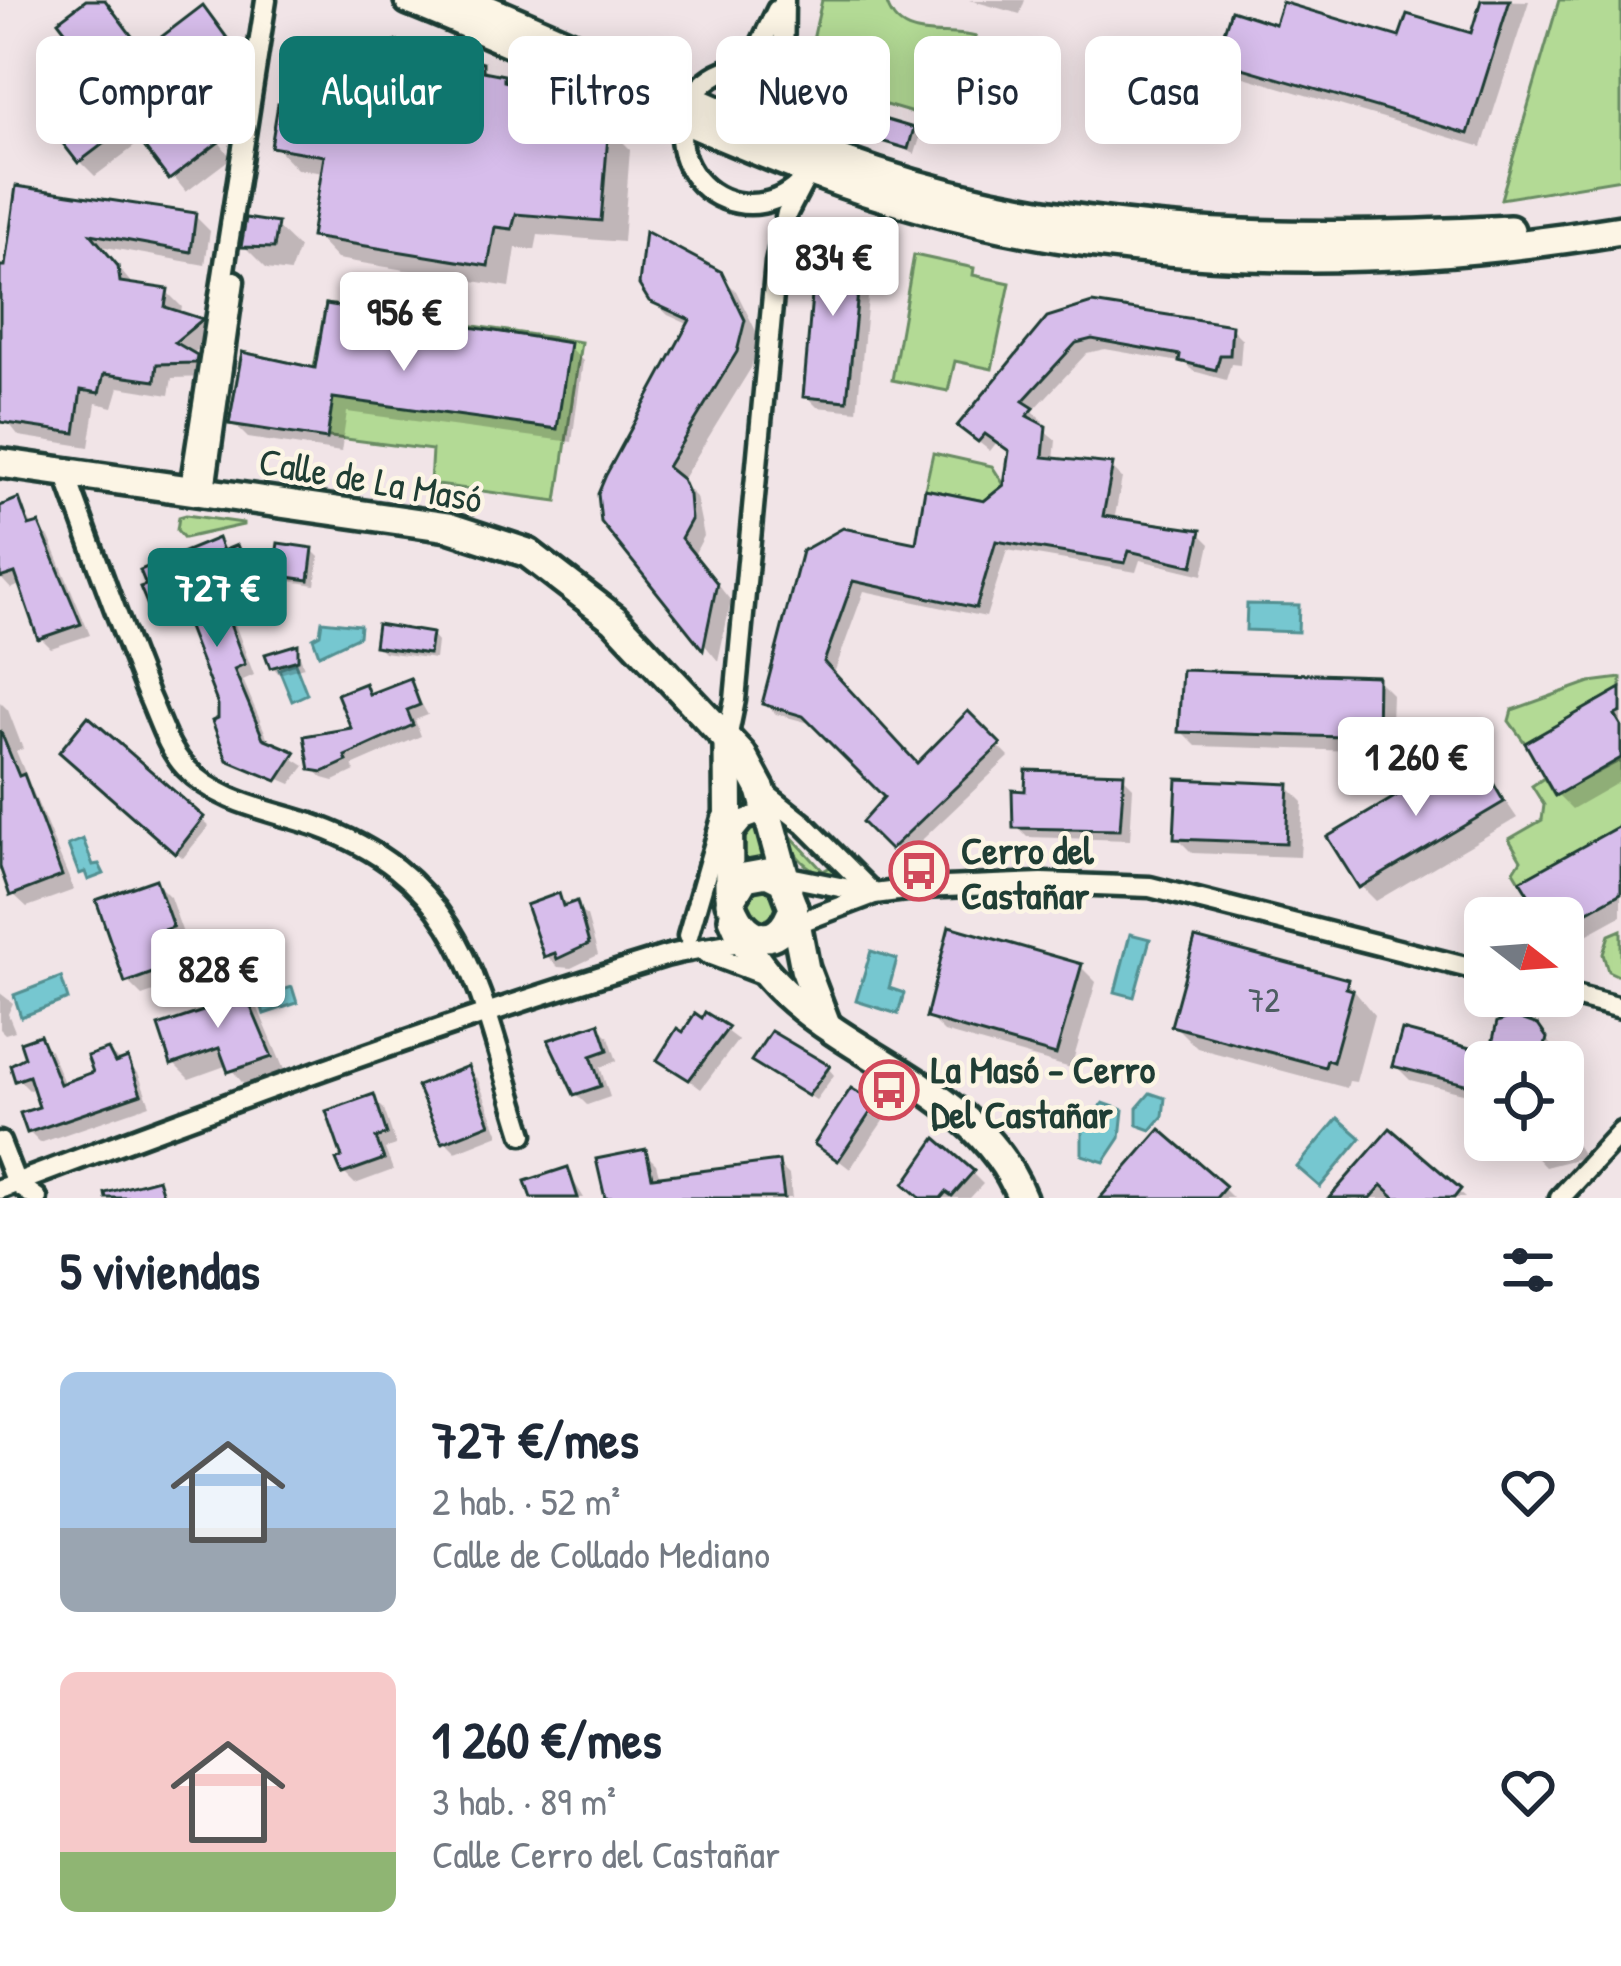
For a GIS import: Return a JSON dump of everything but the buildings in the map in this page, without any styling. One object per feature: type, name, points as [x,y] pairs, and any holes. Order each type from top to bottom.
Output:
[{"type":"main road","points":[[410,0],[500,16]]},
{"type":"main road","points":[[464,0],[541,36]]},
{"type":"main road","points":[[692,109],[952,215],[1158,251],[1319,257],[1486,250],[1621,230]]},
{"type":"main road","points":[[813,161],[1019,208],[1235,235],[1509,231],[1621,212]]},
{"type":"main road","name":"Calle de La Masó","points":[[0,463],[448,527],[528,554],[614,619],[727,739],[772,803],[763,905],[768,976],[828,1028],[972,1122],[1005,1162],[1022,1198]]},
{"type":"main road","name":"Calle de La Masó","points":[[727,739],[730,837],[763,905],[803,957],[828,1028]]},
{"type":"street","points":[[198,489],[239,271],[266,0]]},
{"type":"street","points":[[765,36],[783,0]]},
{"type":"street","points":[[783,0],[783,36]]},
{"type":"street","points":[[692,102],[716,75]]},
{"type":"street","points":[[683,144],[696,179],[722,199],[754,204],[780,198],[813,161]]},
{"type":"street","points":[[727,739],[736,690],[776,263],[787,213],[813,161],[813,144]]},
{"type":"street","points":[[754,204],[770,226],[776,263]]},
{"type":"street","points":[[65,472],[122,632],[177,758],[210,789],[350,839],[410,874],[456,937],[523,1134]]},
{"type":"street","points":[[689,943],[731,797]]},
{"type":"street","points":[[730,837],[744,820],[772,803],[874,894]]},
{"type":"street","points":[[8,1186],[668,955],[763,905],[976,884],[1150,887],[1464,967]]},
{"type":"street","points":[[689,943],[763,905],[830,909],[874,894]]},
{"type":"street","points":[[803,957],[808,934],[830,909]]},
{"type":"street","points":[[689,943],[768,976]]},
{"type":"street","points":[[1584,999],[1618,1009]]},
{"type":"street","points":[[1560,1198],[1621,1132]]},
{"type":"street","points":[[0,1142],[8,1186]]},
{"type":"street","points":[[8,1186],[37,1198]]},
{"type":"green space","points":[[822,0],[886,0],[900,24],[910,29],[970,36],[914,36],[914,113],[890,106],[890,36],[814,36]]},
{"type":"green space","points":[[1559,0],[1621,0],[1621,179],[1501,199]]},
{"type":"green space","points":[[914,255],[974,268],[973,275],[1010,283],[992,369],[955,361],[948,391],[892,380]]},
{"type":"green space","points":[[326,304],[581,342],[557,501],[430,484],[432,450],[229,424],[242,352],[314,368]]},
{"type":"green space","points":[[933,453],[992,466],[1004,485],[984,501],[925,489]]},
{"type":"green space","points":[[179,517],[243,525],[184,538],[177,530]]},
{"type":"green space","points":[[1621,678],[1621,688],[1525,743],[1509,721],[1512,710],[1590,682]]},
{"type":"green space","points":[[1621,760],[1621,825],[1520,881],[1514,871],[1521,860],[1509,839],[1542,820],[1544,805],[1532,786],[1544,778],[1554,795]]},
{"type":"green space","points":[[780,820],[798,826],[788,833],[823,871],[836,864],[847,879],[821,873],[803,862],[785,833]]},
{"type":"green space","points":[[757,824],[766,861],[741,865],[741,835]]},
{"type":"green space","points":[[761,886],[773,891],[778,903],[773,915],[761,920],[749,915],[744,903],[749,891]]},
{"type":"green space","points":[[1621,930],[1621,977],[1608,971],[1603,954],[1609,935]]},
{"type":"water","points":[[1247,604],[1299,605],[1298,632],[1246,630]]},
{"type":"water","points":[[322,621],[360,625],[359,636],[319,655],[313,638],[320,634]]},
{"type":"water","points":[[295,663],[307,694],[292,701],[279,669]]},
{"type":"water","points":[[83,839],[93,865],[99,864],[104,874],[88,880],[85,872],[79,874],[68,845]]},
{"type":"water","points":[[1130,934],[1150,939],[1134,997],[1115,992]]},
{"type":"water","points":[[871,951],[897,959],[889,988],[904,993],[898,1014],[856,1001]]},
{"type":"water","points":[[61,977],[68,999],[21,1017],[14,995]]},
{"type":"water","points":[[292,987],[297,1003],[264,1014],[259,997]]},
{"type":"water","points":[[1150,1093],[1165,1098],[1163,1116],[1151,1130],[1137,1125],[1137,1108]]},
{"type":"water","points":[[1103,1103],[1123,1110],[1120,1138],[1104,1162],[1082,1155],[1082,1127]]},
{"type":"water","points":[[1338,1118],[1361,1138],[1320,1187],[1297,1167]]},
{"type":"place","name":"Cerro del Castañar","points":[[919,871]]},
{"type":"place","name":"La Masó - Cerro Del Castañar","points":[[889,1090]]}]
